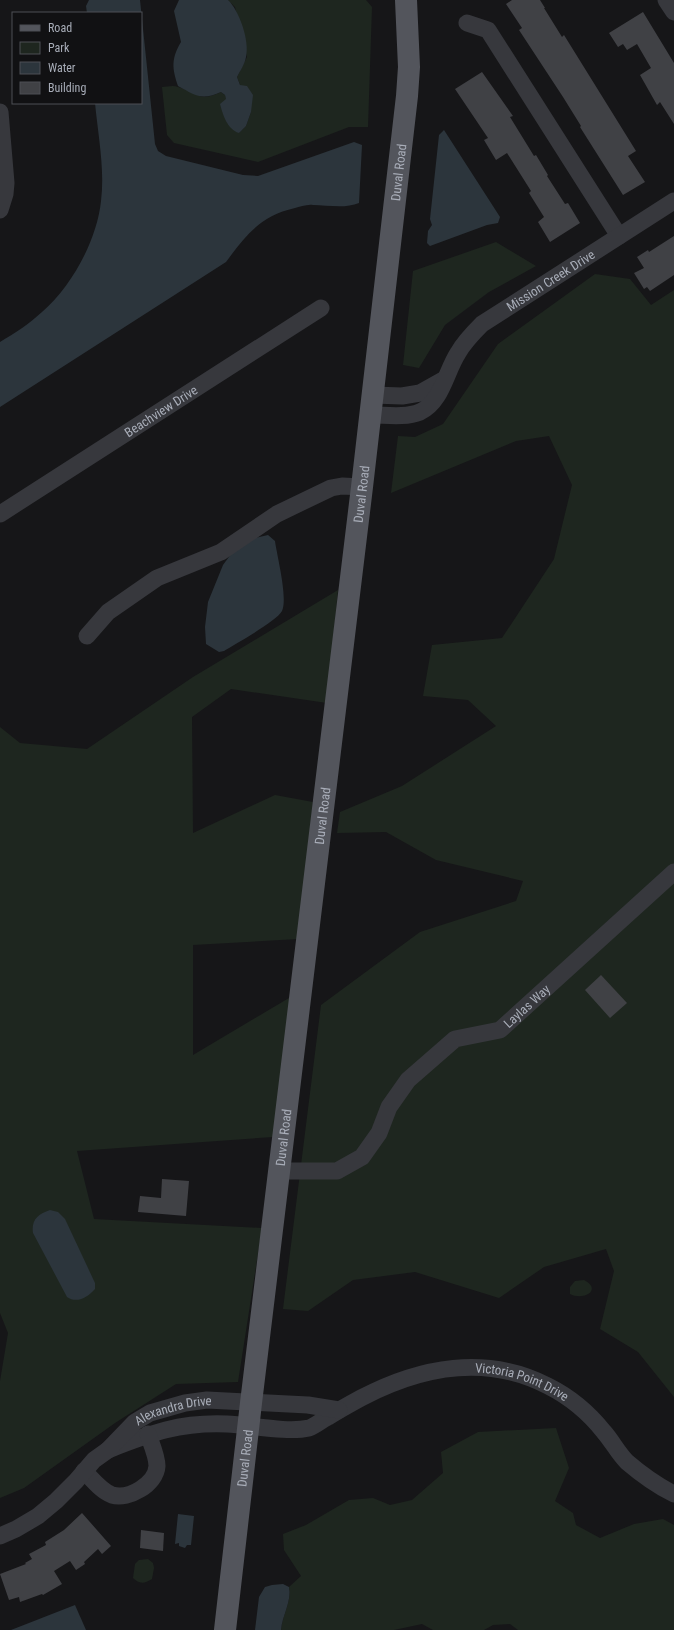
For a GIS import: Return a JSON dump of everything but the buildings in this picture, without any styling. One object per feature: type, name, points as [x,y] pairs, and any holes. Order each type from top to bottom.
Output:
[{"type":"main road","name":"Duval Road","points":[[225,1630],[251,1403],[372,405],[407,96],[409,67],[406,0]]},
{"type":"street","points":[[666,0],[674,12]]},
{"type":"street","points":[[467,23],[488,30],[619,236]]},
{"type":"street","points":[[0,112],[6,183],[0,210]]},
{"type":"street","name":"Mission Creek Drive","points":[[372,405],[403,415],[420,412],[434,401],[458,353],[482,324],[674,201]]},
{"type":"street","name":"Beachview Drive","points":[[0,514],[321,308]]},
{"type":"street","points":[[87,636],[108,612],[157,578],[221,552],[277,514],[331,488],[342,486],[361,493]]},
{"type":"street","name":"Laylas Way","points":[[280,1171],[337,1171],[362,1157],[379,1133],[389,1107],[408,1080],[455,1039],[500,1030],[674,872]]},
{"type":"street","name":"Victoria Point Drive","points":[[249,1426],[294,1429],[310,1428],[339,1410],[382,1388],[408,1377],[456,1367],[476,1367],[513,1373],[548,1386],[577,1405],[591,1417],[605,1432],[627,1461],[661,1488],[674,1494]]},
{"type":"street","name":"Alexandra Drive","points":[[0,1536],[16,1529],[38,1516],[56,1501],[94,1460],[108,1450],[135,1422],[150,1413],[185,1403],[207,1400],[251,1403]]},
{"type":"street","points":[[251,1403],[308,1405],[339,1410]]},
{"type":"street","name":"Alexandra Drive","points":[[108,1450],[148,1434],[174,1427],[204,1424],[249,1426]]},
{"type":"street","points":[[84,1471],[112,1495],[124,1496],[138,1490],[152,1479],[157,1467],[148,1434]]},
{"type":"green space","points":[[228,0],[366,0],[372,7],[368,127],[349,127],[258,162],[174,143],[167,135],[162,87],[176,86],[202,97],[207,97],[221,92],[225,95],[239,133],[246,126],[251,112],[237,77],[247,57],[235,7]]},
{"type":"green space","points":[[496,242],[536,266],[489,292],[445,325],[419,368],[403,365],[413,271]]},
{"type":"green space","points":[[595,274],[630,279],[651,305],[674,290],[674,1397],[638,1352],[600,1329],[614,1271],[606,1249],[544,1267],[499,1298],[415,1272],[353,1280],[308,1311],[283,1309],[321,1005],[420,932],[516,901],[523,881],[436,860],[386,832],[337,833],[340,812],[402,786],[496,726],[468,700],[423,696],[432,645],[502,638],[554,559],[572,485],[549,436],[516,441],[391,493],[398,436],[415,437],[443,424],[498,344]]},
{"type":"green space","points":[[338,590],[327,703],[231,689],[192,717],[193,833],[275,795],[313,802],[298,939],[193,945],[193,1055],[294,995],[273,1137],[77,1151],[94,1219],[262,1228],[238,1382],[176,1384],[115,1423],[24,1488],[0,1498],[0,1381],[8,1333],[0,1313],[0,727],[20,743],[87,749],[193,677]]},
{"type":"green space","points":[[584,1280],[592,1287],[589,1293],[580,1296],[570,1294],[570,1287],[575,1281]]},
{"type":"green space","points":[[556,1428],[569,1468],[555,1501],[573,1513],[576,1525],[600,1538],[634,1524],[663,1519],[674,1525],[674,1630],[518,1630],[510,1624],[493,1625],[484,1630],[433,1630],[422,1624],[394,1630],[281,1630],[289,1598],[289,1587],[301,1576],[284,1550],[283,1534],[306,1525],[349,1500],[373,1498],[390,1505],[412,1500],[443,1473],[441,1452],[478,1432]]},
{"type":"green space","points":[[148,1559],[153,1563],[154,1568],[152,1579],[146,1582],[137,1581],[133,1578],[135,1564],[139,1560]]},
{"type":"water","points":[[89,0],[140,0],[141,12],[87,12],[86,6]]},
{"type":"water","points":[[179,0],[228,0],[240,18],[245,35],[247,50],[245,62],[237,77],[240,85],[247,86],[253,95],[251,112],[246,126],[239,133],[231,128],[223,113],[220,104],[226,99],[225,95],[221,92],[214,95],[198,96],[178,86],[174,69],[174,59],[181,42],[174,11]]},
{"type":"water","points":[[142,19],[155,144],[158,151],[166,156],[243,175],[258,176],[354,142],[362,145],[359,203],[348,206],[306,205],[272,216],[263,221],[247,235],[226,262],[0,407],[0,342],[32,320],[53,301],[73,276],[81,261],[99,216],[102,189],[101,152],[95,104],[142,104]]},
{"type":"water","points":[[444,130],[500,217],[498,223],[487,225],[430,246],[427,243],[428,231],[432,225],[430,219],[439,135]]},
{"type":"water","points":[[268,535],[275,541],[280,566],[284,597],[282,611],[264,626],[224,651],[219,652],[206,644],[205,627],[208,602],[223,565],[231,554],[255,538]]},
{"type":"water","points":[[50,1210],[58,1212],[65,1219],[95,1283],[95,1289],[82,1299],[75,1300],[67,1297],[33,1233],[33,1224],[36,1218],[42,1213]]},
{"type":"water","points":[[178,1514],[194,1516],[191,1545],[187,1545],[185,1548],[179,1546],[179,1543],[175,1544]]},
{"type":"water","points":[[283,1584],[289,1587],[290,1592],[281,1630],[255,1630],[259,1597],[265,1587]]},
{"type":"water","points":[[75,1605],[86,1630],[11,1630]]}]
